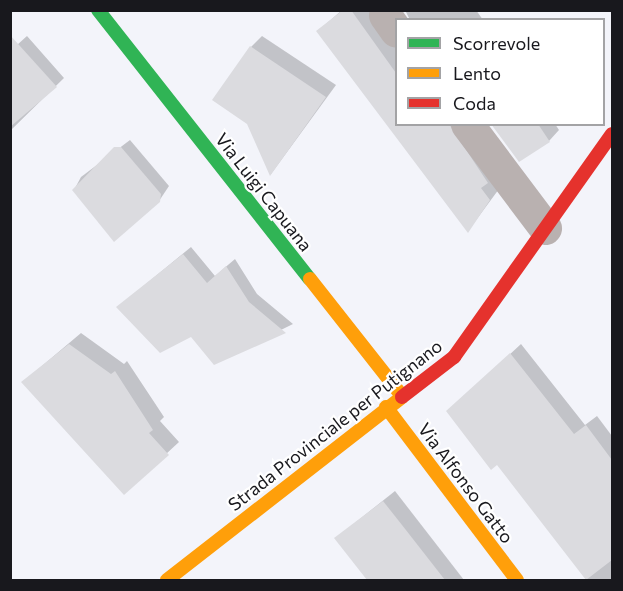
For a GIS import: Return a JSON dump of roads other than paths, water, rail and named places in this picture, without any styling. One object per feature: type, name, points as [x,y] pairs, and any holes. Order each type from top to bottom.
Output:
[{"type":"street","name":"Via Luigi Capuana","points":[[98,10],[402,396]]},
{"type":"street","points":[[468,126],[545,228]]},
{"type":"street","name":"Strada Provinciale per Putignano","points":[[167,580],[386,407],[454,357],[612,134]]},
{"type":"street","name":"Via Alfonso Gatto","points":[[386,407],[517,580]]}]
